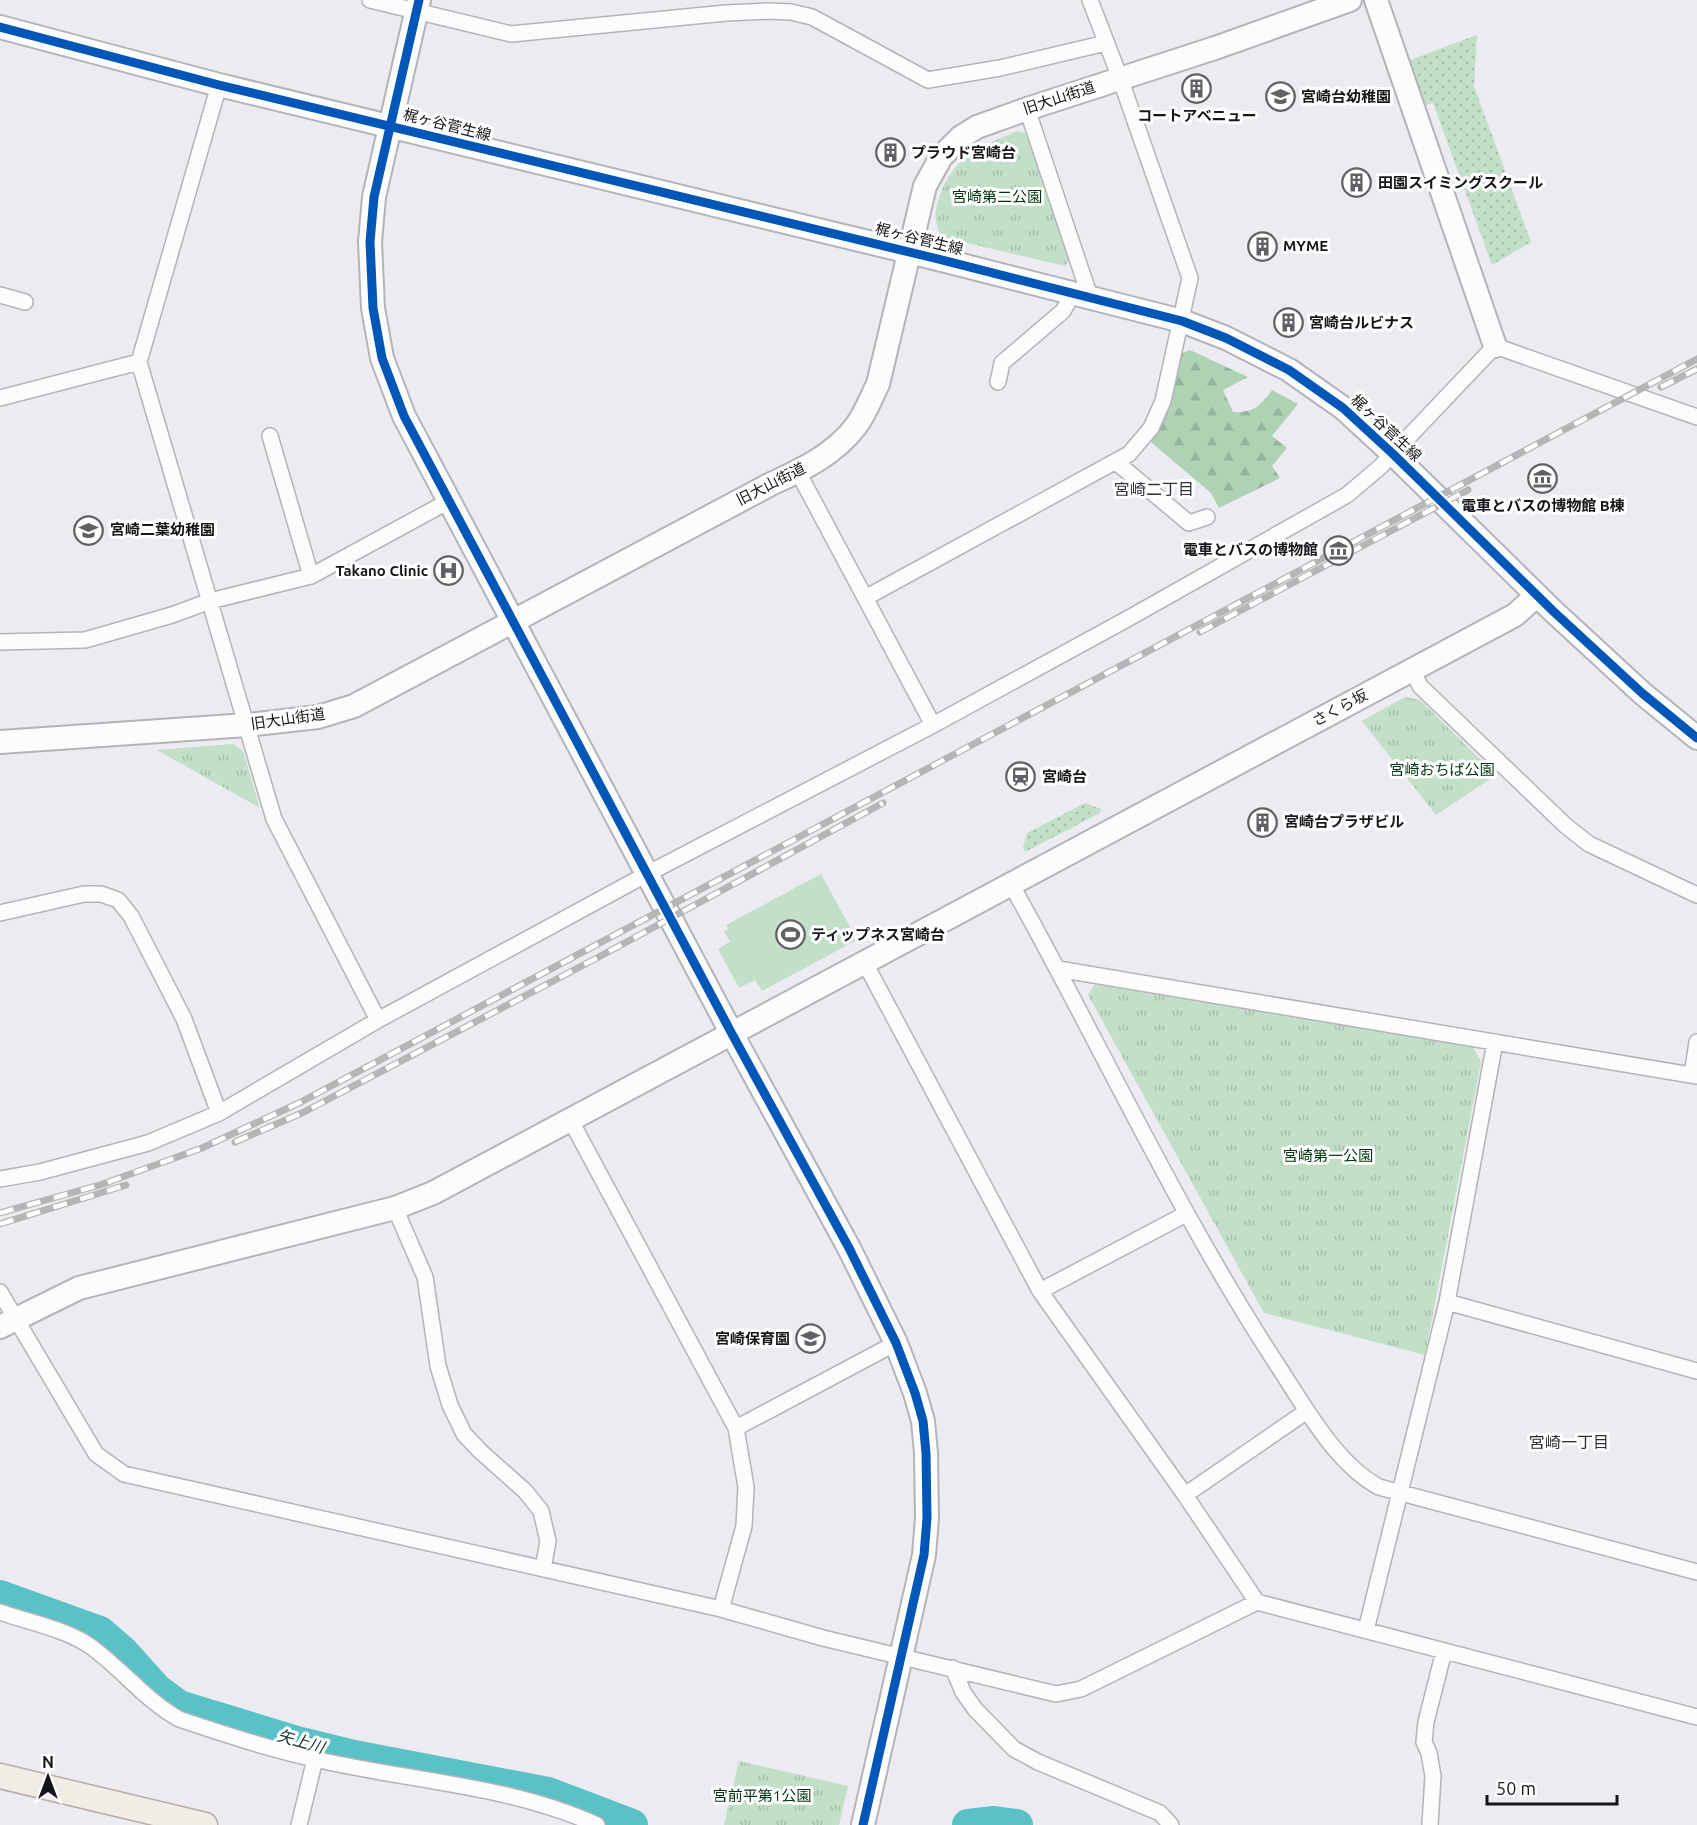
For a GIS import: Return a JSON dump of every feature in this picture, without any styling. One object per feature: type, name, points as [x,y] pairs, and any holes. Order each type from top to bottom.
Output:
[{"type":"main road","points":[[0,1776],[206,1825]]},
{"type":"street","points":[[370,0],[417,6],[511,34],[727,7],[791,12],[812,17],[928,80],[1000,68],[1106,43]]},
{"type":"street","points":[[866,598],[1129,454],[1151,428],[1163,401],[1190,278],[1120,78],[1090,0]]},
{"type":"street","name":"旧大山街道","points":[[0,742],[247,725],[318,717],[354,706],[512,620],[798,472],[836,447],[856,426],[868,405],[878,384],[925,186],[941,157],[961,137],[977,127],[1027,109],[1215,48],[1350,0]]},
{"type":"street","points":[[1376,0],[1495,346]]},
{"type":"street","points":[[417,6],[373,208],[370,242],[373,308],[382,358],[404,417],[732,1034],[849,1248],[906,1365],[923,1421],[928,1489],[924,1555],[863,1825]]},
{"type":"street","name":"梶ヶ谷菅生線","points":[[0,27],[219,86],[1182,321],[1226,338],[1289,370],[1343,408],[1393,453],[1537,596],[1642,693],[1697,738]]},
{"type":"street","points":[[219,86],[139,362],[274,819],[378,1020]]},
{"type":"street","points":[[998,381],[1002,363],[1081,297],[1027,109]]},
{"type":"street","points":[[0,295],[25,302]]},
{"type":"street","points":[[1495,346],[1697,417]]},
{"type":"street","points":[[0,1179],[40,1172],[148,1143],[219,1113],[378,1020],[647,874],[933,725],[1129,618],[1347,495],[1380,467],[1495,346]]},
{"type":"street","points":[[0,398],[139,362]]},
{"type":"street","points":[[270,436],[311,576]]},
{"type":"street","points":[[1116,462],[1190,523],[1207,517]]},
{"type":"street","points":[[798,472],[933,725]]},
{"type":"street","points":[[0,642],[85,640],[172,615],[210,601],[311,576],[449,501]]},
{"type":"street","name":"さくら坂","points":[[8,1323],[79,1288],[395,1208],[433,1193],[1515,615],[1537,596]]},
{"type":"street","points":[[1412,670],[1420,686],[1566,826],[1589,844],[1697,895]]},
{"type":"street","points":[[1011,884],[1186,1214],[1243,1312],[1307,1411],[1346,1461],[1365,1479],[1379,1487],[1697,1572]]},
{"type":"street","points":[[0,913],[84,894],[101,894],[118,900],[131,916],[184,1019],[219,1113]]},
{"type":"street","points":[[865,963],[1040,1291],[1185,1495],[1257,1602]]},
{"type":"street","points":[[1058,969],[1694,1076],[1697,1042]]},
{"type":"street","points":[[1366,1630],[1447,1302],[1495,1042]]},
{"type":"street","points":[[571,1120],[736,1428],[746,1487],[744,1526],[721,1609]]},
{"type":"street","points":[[395,1208],[424,1277],[438,1366],[450,1405],[464,1434],[525,1491],[541,1511],[548,1541],[543,1569]]},
{"type":"street","points":[[1040,1291],[1186,1214]]},
{"type":"street","points":[[0,1292],[8,1323],[96,1454],[124,1474],[721,1609],[823,1638],[1056,1694],[1081,1689],[1257,1602],[1697,1717]]},
{"type":"street","points":[[1447,1302],[1697,1371]]},
{"type":"street","points":[[736,1428],[896,1343]]},
{"type":"street","points":[[1185,1495],[1307,1411]]},
{"type":"street","points":[[0,1612],[76,1638],[88,1645],[160,1709],[179,1719],[315,1759],[531,1801],[571,1813],[597,1825]]},
{"type":"street","points":[[1430,1825],[1433,1776],[1429,1753],[1424,1742],[1426,1722],[1444,1651]]},
{"type":"street","points":[[953,1668],[963,1692],[975,1709],[1014,1749],[1038,1762],[1160,1813],[1171,1825]]},
{"type":"street","points":[[299,1825],[315,1759]]},
{"type":"green space","points":[[1477,35],[1474,86],[1531,242],[1492,265],[1433,103],[1420,107],[1405,62]]},
{"type":"green space","name":"宮崎第二公園","points":[[1017,131],[1029,134],[1070,259],[1065,266],[942,237],[937,225],[937,205],[954,169],[971,153]]},
{"type":"green space","points":[[1190,350],[1248,377],[1223,390],[1233,412],[1251,410],[1272,390],[1298,404],[1272,436],[1287,448],[1272,466],[1280,478],[1219,508],[1211,493],[1151,442],[1158,430],[1178,355]]},
{"type":"green space","name":"宮崎おちば公園","points":[[1405,697],[1420,700],[1496,775],[1436,815],[1362,721]]},
{"type":"green space","points":[[233,744],[243,751],[260,808],[157,750]]},
{"type":"green space","points":[[1085,803],[1101,809],[1100,813],[1025,852],[1023,848],[1027,833]]},
{"type":"green space","name":"ティップネス宮崎台","points":[[821,874],[857,940],[762,991],[755,980],[739,988],[718,949],[730,942],[724,931],[728,929],[726,925]]},
{"type":"green space","name":"宮崎第一公園","points":[[1095,984],[1473,1047],[1481,1062],[1425,1355],[1264,1313],[1088,995]]},
{"type":"green space","name":"宮前平第1公園","points":[[739,1761],[848,1786],[839,1825],[724,1825]]},
{"type":"waterway","name":"矢上川","points":[[0,1596],[100,1632],[122,1651],[157,1690],[179,1706],[297,1742],[354,1756],[548,1793],[632,1825]]},
{"type":"waterway","name":"矢上川","points":[[968,1825],[994,1822],[1017,1825]]},
{"type":"railway","points":[[0,1213],[103,1184],[202,1148],[301,1102],[1697,359]]},
{"type":"railway","points":[[1661,387],[1697,369]]},
{"type":"railway","points":[[1200,632],[1468,490]]},
{"type":"railway","points":[[235,1142],[304,1112],[595,959],[883,803]]},
{"type":"railway","points":[[0,1224],[126,1185]]},
{"type":"cycle path","points":[[419,0],[374,197],[370,242],[373,308],[382,358],[404,416],[732,1034],[849,1248],[896,1343],[923,1421],[927,1518],[924,1555],[863,1825]]},
{"type":"cycle path","points":[[0,27],[219,85],[934,258],[1182,321],[1226,338],[1289,370],[1343,408],[1553,611],[1642,693],[1697,738]]},
{"type":"place","name":"コートアベニュー","points":[[1197,89]]},
{"type":"place","name":"宮崎台幼稚園","points":[[1280,97]]},
{"type":"place","name":"プラウド宮崎台","points":[[890,153]]},
{"type":"place","name":"田園スイミングスクール","points":[[1357,183]]},
{"type":"place","name":"MYME","points":[[1262,246]]},
{"type":"place","name":"宮崎台ルビナス","points":[[1288,323]]},
{"type":"place","name":"電車とバスの博物館 B棟","points":[[1543,479]]},
{"type":"place","name":"宮崎二葉幼稚園","points":[[89,530]]},
{"type":"place","name":"電車とバスの博物館","points":[[1339,550]]},
{"type":"place","name":"Takano Clinic","points":[[449,571]]},
{"type":"place","name":"宮崎台","points":[[1021,777]]},
{"type":"place","name":"宮崎台プラザビル","points":[[1263,822]]},
{"type":"place","name":"ティップネス宮崎台","points":[[790,935]]},
{"type":"place","name":"宮崎保育園","points":[[811,1339]]},
{"type":"district","name":"宮崎二丁目","points":[[1154,489]]},
{"type":"district","name":"宮崎一丁目","points":[[1569,1442]]}]
